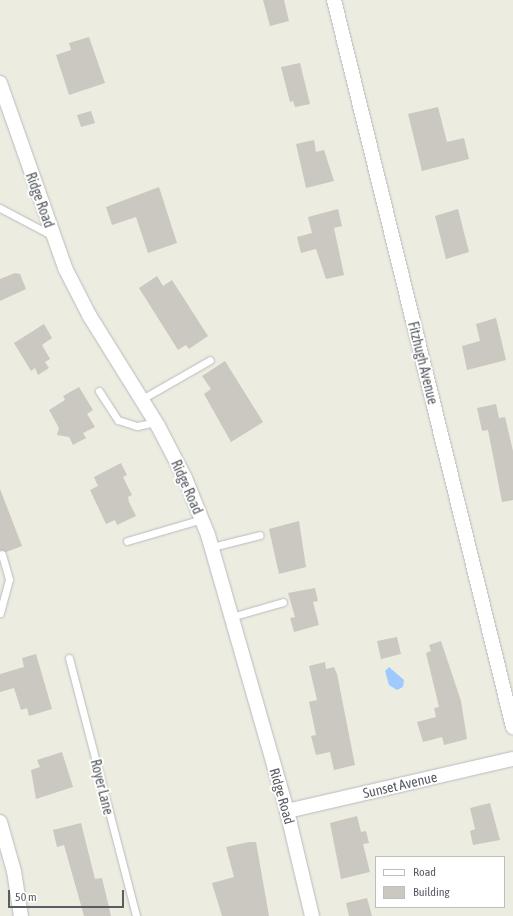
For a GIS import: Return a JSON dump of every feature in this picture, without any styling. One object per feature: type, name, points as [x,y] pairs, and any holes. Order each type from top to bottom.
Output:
[{"type":"street","name":"Fitzhugh Avenue","points":[[334,0],[513,727]]},
{"type":"street","name":"Ridge Road","points":[[0,83],[53,236],[80,299],[156,422],[202,519],[212,547],[287,811],[312,916]]},
{"type":"street","name":"Sunset Avenue","points":[[287,811],[513,759]]},
{"type":"street","points":[[0,822],[14,871],[20,916]]},
{"type":"lane","points":[[0,208],[53,236]]},
{"type":"lane","points":[[142,399],[210,360]]},
{"type":"lane","points":[[99,391],[118,420],[137,426],[156,422]]},
{"type":"lane","points":[[128,541],[202,519]]},
{"type":"lane","points":[[212,547],[260,535]]},
{"type":"lane","points":[[0,612],[9,579],[2,554]]},
{"type":"lane","points":[[232,617],[283,602]]},
{"type":"lane","name":"Royer Lane","points":[[69,658],[136,916]]},
{"type":"water","points":[[389,667],[404,680],[403,687],[397,690],[389,685],[385,671]]},
{"type":"building","points":[[263,0],[284,0],[289,21],[270,26]]},
{"type":"building","points":[[89,37],[105,83],[69,95],[56,55],[71,50],[69,43]]},
{"type":"building","points":[[300,63],[310,104],[295,107],[293,101],[290,102],[281,67]]},
{"type":"building","points":[[438,107],[447,142],[464,138],[469,159],[422,171],[408,114]]},
{"type":"building","points":[[91,111],[95,123],[81,127],[77,115]]},
{"type":"building","points":[[314,140],[316,152],[324,150],[334,181],[306,188],[296,144]]},
{"type":"building","points":[[159,187],[177,243],[148,253],[136,217],[112,225],[106,207]]},
{"type":"building","points":[[338,209],[342,226],[334,228],[344,275],[326,279],[316,249],[301,253],[297,237],[312,233],[308,217]]},
{"type":"building","points":[[458,209],[469,252],[446,259],[435,216]]},
{"type":"building","points":[[15,273],[20,274],[26,289],[0,301],[0,279]]},
{"type":"building","points":[[157,276],[163,286],[172,280],[208,336],[189,349],[186,345],[178,350],[139,288]]},
{"type":"building","points":[[496,318],[506,360],[467,370],[462,346],[480,341],[476,324]]},
{"type":"building","points":[[44,324],[52,338],[42,345],[50,359],[45,362],[49,368],[38,375],[35,368],[31,371],[14,343]]},
{"type":"building","points":[[225,361],[263,422],[231,442],[204,394],[211,389],[202,376]]},
{"type":"building","points":[[79,387],[93,410],[87,414],[95,427],[83,433],[86,438],[73,445],[69,437],[57,435],[59,428],[49,410],[65,400],[63,396]]},
{"type":"building","points":[[496,404],[499,418],[505,417],[513,451],[513,500],[502,502],[488,430],[482,431],[477,408]]},
{"type":"building","points":[[121,463],[127,475],[123,477],[132,495],[128,497],[129,502],[136,516],[117,525],[115,520],[106,524],[90,490],[98,486],[94,477]]},
{"type":"building","points":[[0,489],[22,546],[6,552],[0,550]]},
{"type":"building","points":[[299,521],[306,567],[279,574],[269,529]]},
{"type":"building","points":[[315,588],[318,601],[313,602],[319,625],[294,632],[290,618],[295,617],[288,593]]},
{"type":"building","points":[[397,637],[401,654],[381,659],[377,641]]},
{"type":"building","points":[[441,641],[461,701],[467,739],[444,745],[442,737],[423,742],[417,722],[436,717],[434,708],[439,707],[426,653],[431,651],[429,645]]},
{"type":"building","points":[[36,654],[52,709],[29,716],[27,708],[21,710],[14,688],[0,692],[0,674],[24,667],[22,658]]},
{"type":"building","points":[[325,662],[326,669],[334,667],[337,674],[355,765],[334,770],[330,752],[316,755],[311,736],[316,735],[309,702],[317,700],[309,666]]},
{"type":"building","points":[[62,752],[73,787],[36,799],[31,770],[40,767],[37,760]]},
{"type":"building","points":[[490,803],[500,840],[473,845],[470,831],[475,829],[470,808]]},
{"type":"building","points":[[357,816],[361,832],[366,831],[369,843],[363,844],[370,872],[341,879],[330,823]]},
{"type":"building","points":[[81,823],[95,879],[102,878],[111,916],[84,916],[64,845],[57,847],[53,830]]},
{"type":"building","points":[[256,842],[269,916],[222,916],[212,883],[234,877],[226,847]]},
{"type":"building","points":[[367,898],[372,916],[349,916],[346,903]]}]
